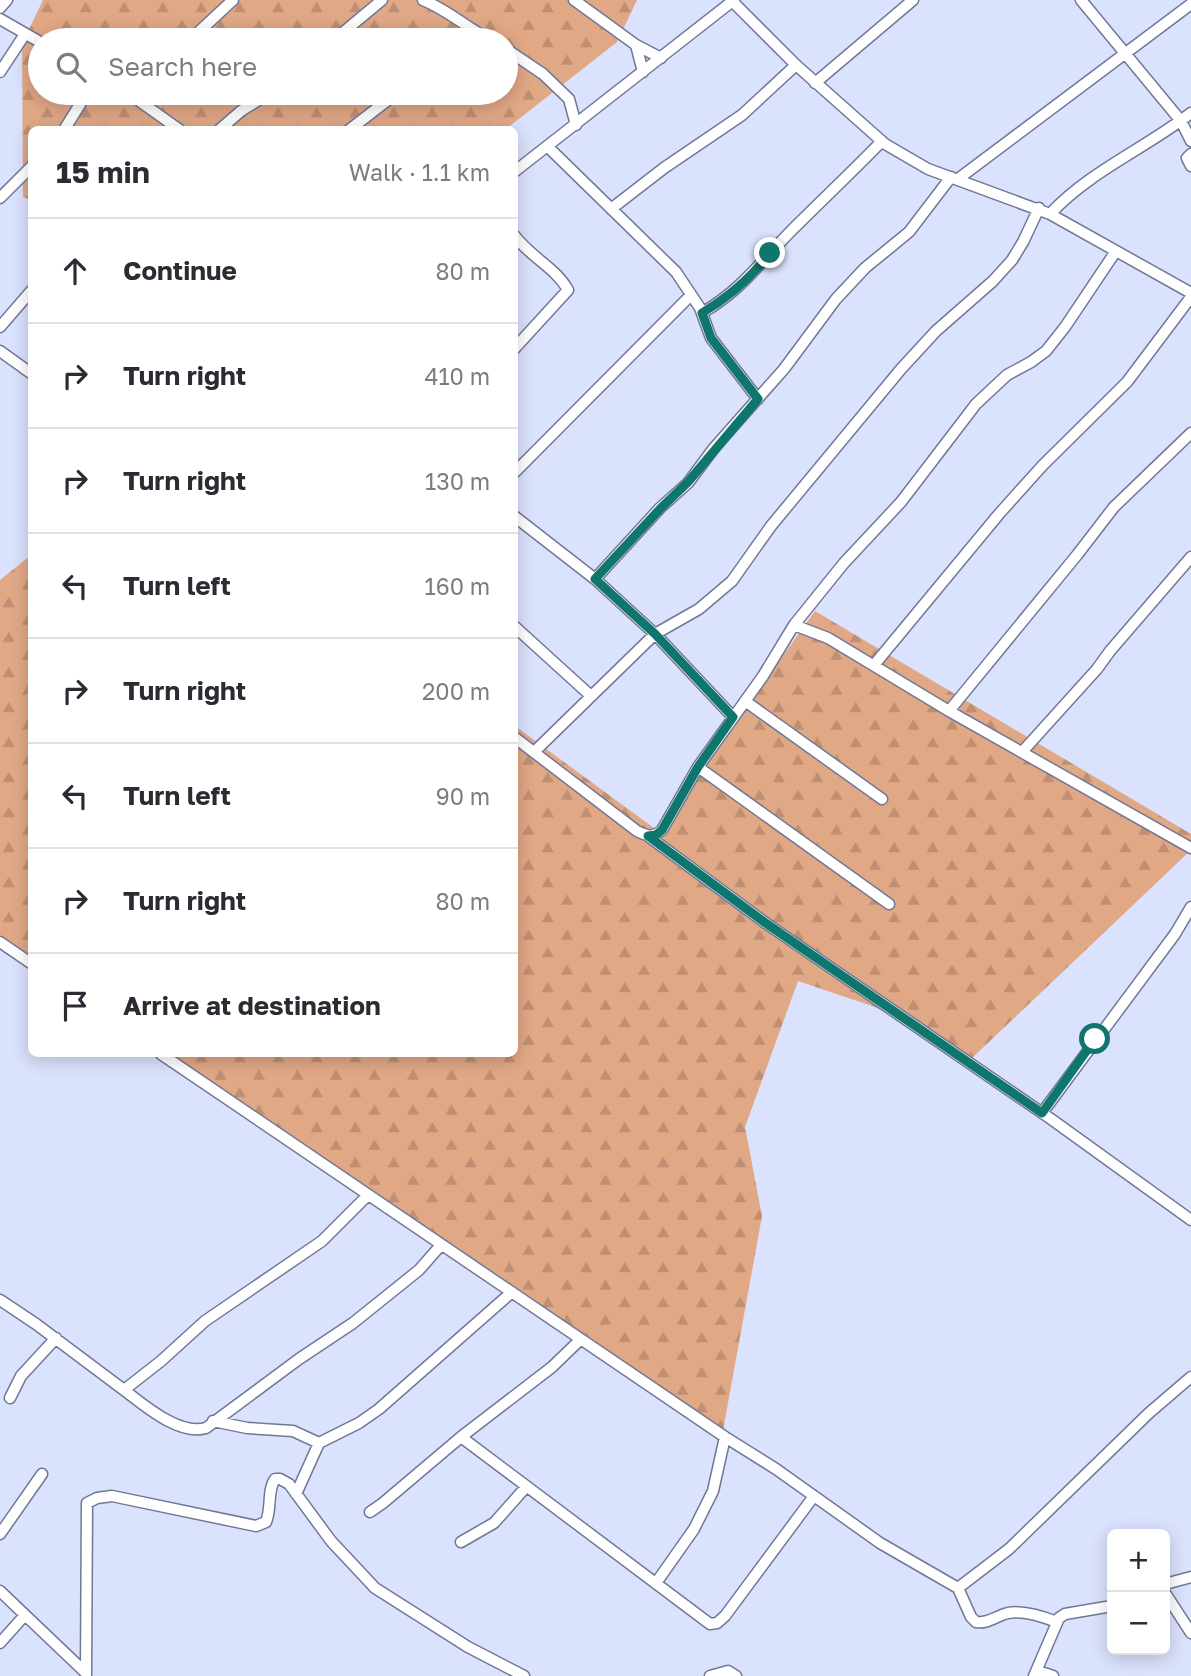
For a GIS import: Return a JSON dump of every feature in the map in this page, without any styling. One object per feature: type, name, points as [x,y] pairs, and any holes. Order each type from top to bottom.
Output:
[{"type":"street","points":[[0,8],[6,0]]},
{"type":"street","points":[[203,28],[233,0]]},
{"type":"street","points":[[348,28],[382,0]]},
{"type":"street","points":[[424,0],[452,13],[471,28]]},
{"type":"street","points":[[574,0],[636,45],[661,58]]},
{"type":"street","points":[[518,170],[732,0],[815,83],[882,141],[928,169],[1039,208],[1153,269],[1191,295],[1127,382],[1043,465],[1008,504],[874,665]]},
{"type":"street","points":[[815,83],[912,0]]},
{"type":"street","points":[[1081,0],[1181,121],[1191,141]]},
{"type":"street","points":[[595,579],[688,482],[812,334],[836,299],[865,268],[909,232],[955,178],[1191,4]]},
{"type":"street","points":[[0,19],[28,36]]},
{"type":"street","points":[[0,72],[25,34]]},
{"type":"street","points":[[636,45],[643,72]]},
{"type":"street","points":[[518,57],[543,74],[569,99],[576,125]]},
{"type":"street","points":[[611,209],[742,114],[796,65]]},
{"type":"street","points":[[66,126],[80,105]]},
{"type":"street","points":[[148,105],[172,126]]},
{"type":"street","points":[[224,126],[251,105]]},
{"type":"street","points":[[354,126],[381,105]]},
{"type":"street","points":[[1050,214],[1070,192],[1167,132],[1191,113]]},
{"type":"street","points":[[702,313],[725,300],[741,286],[882,141]]},
{"type":"street","points":[[548,147],[676,271],[702,313],[711,338],[758,399]]},
{"type":"street","points":[[1191,154],[1187,158],[1191,166]]},
{"type":"street","points":[[0,198],[28,170]]},
{"type":"street","points":[[534,752],[655,634],[699,609],[732,581],[779,516],[901,369],[936,331],[993,281],[1012,260],[1039,208]]},
{"type":"street","points":[[518,239],[568,290],[518,345]]},
{"type":"street","points":[[648,836],[656,835],[662,830],[698,767],[794,625],[844,563],[901,502],[976,404],[1007,375],[1045,351],[1065,327],[1116,251]]},
{"type":"street","points":[[0,327],[28,295]]},
{"type":"street","points":[[518,469],[691,295]]},
{"type":"street","points":[[0,351],[28,371]]},
{"type":"street","points":[[949,711],[1114,507],[1191,433]]},
{"type":"street","points":[[518,519],[595,579],[655,634],[733,717]]},
{"type":"street","points":[[1022,752],[1191,559]]},
{"type":"street","points":[[794,625],[828,638],[949,711],[1191,848]]},
{"type":"street","points":[[518,630],[591,696]]},
{"type":"street","points":[[745,701],[882,799]]},
{"type":"street","points":[[518,740],[637,831],[648,836],[767,924],[1042,1113],[1191,1220]]},
{"type":"street","points":[[698,767],[889,904]]},
{"type":"street","points":[[1042,1113],[1175,934],[1191,907]]},
{"type":"street","points":[[0,942],[28,961]]},
{"type":"street","points":[[164,1057],[880,1543],[958,1588],[976,1622],[1016,1613],[1057,1622]]},
{"type":"street","points":[[124,1390],[205,1321],[322,1241],[368,1195]]},
{"type":"street","points":[[0,1300],[172,1423],[200,1430],[211,1425],[353,1324],[419,1270],[441,1245]]},
{"type":"street","points":[[296,1494],[319,1443],[359,1423],[379,1409],[512,1292]]},
{"type":"street","points":[[10,1398],[21,1376],[55,1338]]},
{"type":"street","points":[[370,1512],[552,1367],[581,1339]]},
{"type":"street","points":[[958,1588],[1009,1549],[1149,1413],[1191,1377]]},
{"type":"street","points":[[211,1425],[293,1431],[319,1443]]},
{"type":"street","points":[[461,1437],[710,1625],[725,1616],[814,1496]]},
{"type":"street","points":[[656,1583],[694,1529],[713,1491],[725,1437]]},
{"type":"street","points":[[0,1534],[42,1474]]},
{"type":"street","points":[[86,1674],[87,1503],[97,1497],[112,1496],[256,1526],[266,1522],[271,1511],[271,1484],[275,1479],[280,1479],[289,1484],[331,1541],[375,1588],[468,1647],[524,1676]]},
{"type":"street","points":[[461,1542],[494,1523],[526,1487]]},
{"type":"street","points":[[1170,1583],[1191,1577]]},
{"type":"street","points":[[0,1591],[86,1674]]},
{"type":"street","points":[[1170,1601],[1191,1633]]},
{"type":"street","points":[[1053,1676],[1036,1673],[1057,1622],[1065,1614],[1107,1607]]},
{"type":"street","points":[[0,1643],[25,1615]]},
{"type":"street","points":[[710,1676],[728,1671],[736,1676]]},
{"type":"green space","points":[[43,0],[637,0],[617,42],[510,126],[28,126],[28,199],[23,197],[22,44],[28,31],[28,105],[518,105],[518,28],[30,28]]},
{"type":"green space","points":[[28,557],[28,955],[0,935],[0,580]]},
{"type":"green space","points":[[815,611],[1191,834],[1191,850],[972,1058],[875,1007],[798,981],[745,1127],[762,1216],[722,1436],[175,1057],[518,1057],[518,728],[658,831]]},
{"type":"route","points":[[770,253],[741,286],[725,300],[702,313],[711,338],[758,399],[688,482],[595,579],[655,634],[733,717],[698,767],[662,830],[656,835],[648,836],[767,924],[1042,1113],[1095,1039]]}]
